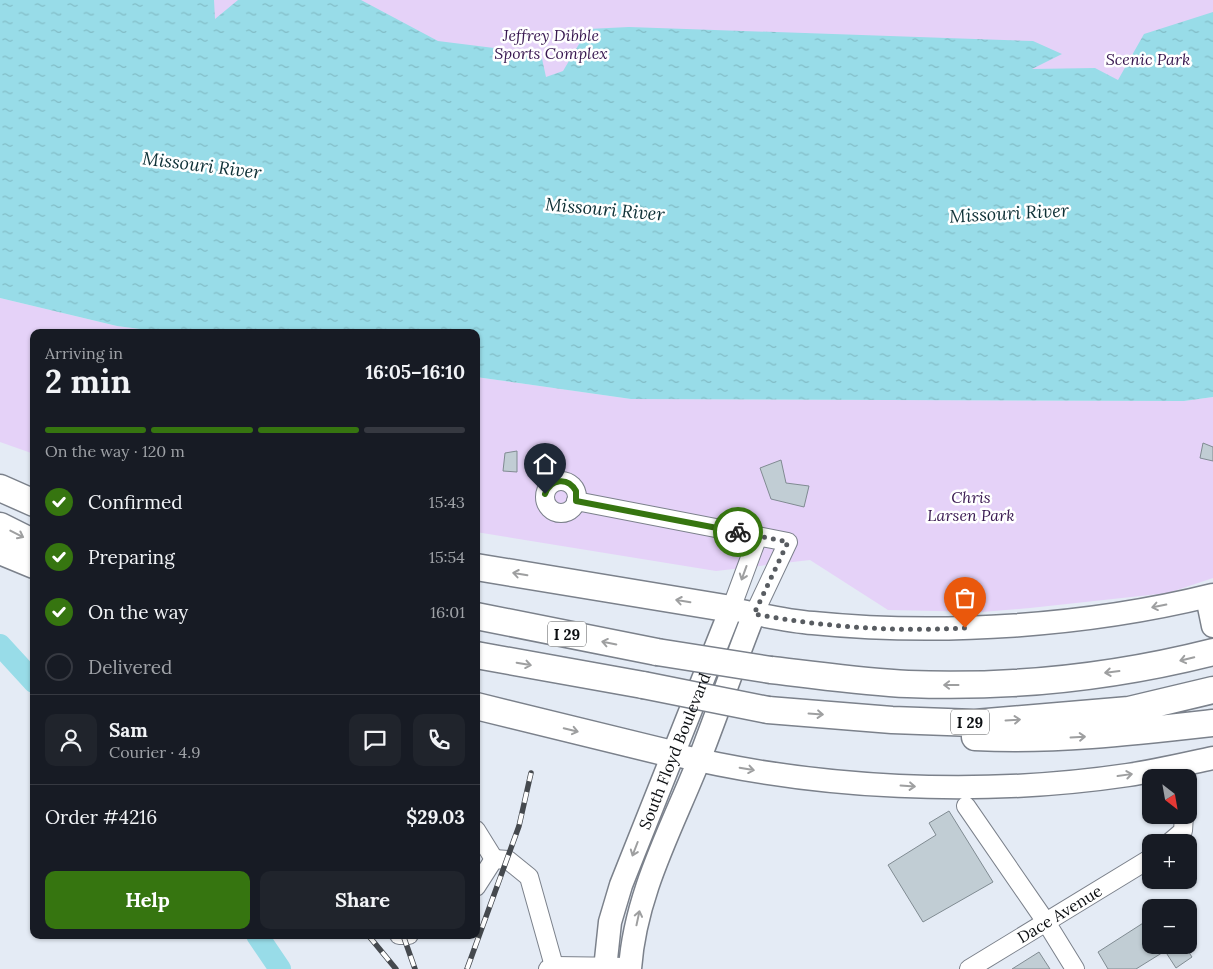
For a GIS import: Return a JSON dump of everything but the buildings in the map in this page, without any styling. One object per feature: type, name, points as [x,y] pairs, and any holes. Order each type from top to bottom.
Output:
[{"type":"highway","points":[[0,481],[30,489]]},
{"type":"highway","points":[[0,488],[30,501]]},
{"type":"highway","points":[[0,526],[30,541]]},
{"type":"highway","points":[[0,551],[30,563]]},
{"type":"highway","points":[[480,568],[743,611]]},
{"type":"highway","name":"I 29","points":[[480,617],[657,652],[771,670],[887,682],[955,685],[1032,682],[1161,665],[1213,652]]},
{"type":"highway","name":"I 29","points":[[480,656],[768,710],[892,720],[975,722],[1034,719],[1129,710],[1213,690]]},
{"type":"highway","points":[[480,707],[672,754]]},
{"type":"highway","points":[[892,720],[936,735],[1030,740],[1104,735],[1213,723]]},
{"type":"main road","points":[[743,611],[811,623],[950,629],[1086,618],[1210,596],[1213,626]]},
{"type":"main road","name":"South Floyd Boulevard","points":[[605,968],[610,922],[621,885],[672,754],[743,611]]},
{"type":"main road","name":"South Floyd Boulevard","points":[[630,968],[638,915],[650,877],[699,761],[743,611]]},
{"type":"main road","points":[[672,754],[699,761],[797,778],[916,787],[1052,783],[1128,775],[1213,758]]},
{"type":"street","points":[[576,501],[758,536]]},
{"type":"street","name":"South Floyd Boulevard","points":[[758,536],[788,542],[743,611],[758,536]]},
{"type":"street","points":[[966,806],[1046,922],[1075,969]]},
{"type":"street","points":[[480,836],[494,858],[508,860],[529,877],[551,967],[630,968]]},
{"type":"street","points":[[480,881],[494,858]]},
{"type":"street","name":"Dace Avenue","points":[[969,969],[1142,863]]},
{"type":"green space","name":"Scenic Park","points":[[0,0],[1213,0],[1213,121],[588,89]]},
{"type":"green space","points":[[0,298],[117,326],[140,329],[30,329],[30,453],[0,442]]},
{"type":"green space","name":"Chris Larsen Park","points":[[480,378],[631,399],[1184,401],[1213,397],[1213,578],[1168,593],[982,612],[888,610],[810,560],[716,571],[480,533]]},
{"type":"water","name":"Missouri River","points":[[0,0],[214,0],[215,19],[238,0],[361,0],[438,41],[541,54],[546,77],[563,71],[588,29],[629,27],[1033,41],[1062,54],[1032,69],[1095,68],[1118,80],[1144,34],[1213,12],[1213,397],[1184,401],[631,399],[480,378],[480,329],[140,329],[117,326],[0,298]]},
{"type":"waterway","points":[[0,645],[30,678]]},
{"type":"waterway","points":[[260,939],[280,969]]},
{"type":"railway","points":[[480,933],[519,826],[531,773]]},
{"type":"railway","points":[[371,939],[396,969]]},
{"type":"railway","points":[[404,939],[415,969]]},
{"type":"railway","points":[[467,969],[478,939]]},
{"type":"way so far","points":[[738,532],[788,542],[754,614],[811,623],[865,627],[965,628]]},
{"type":"route","points":[[545,494],[550,485],[560,480],[574,486],[577,496],[576,501],[738,532]]},
{"type":"park label","name":"Jeffrey Dibble Sports Complex","points":[[551,44]]}]
